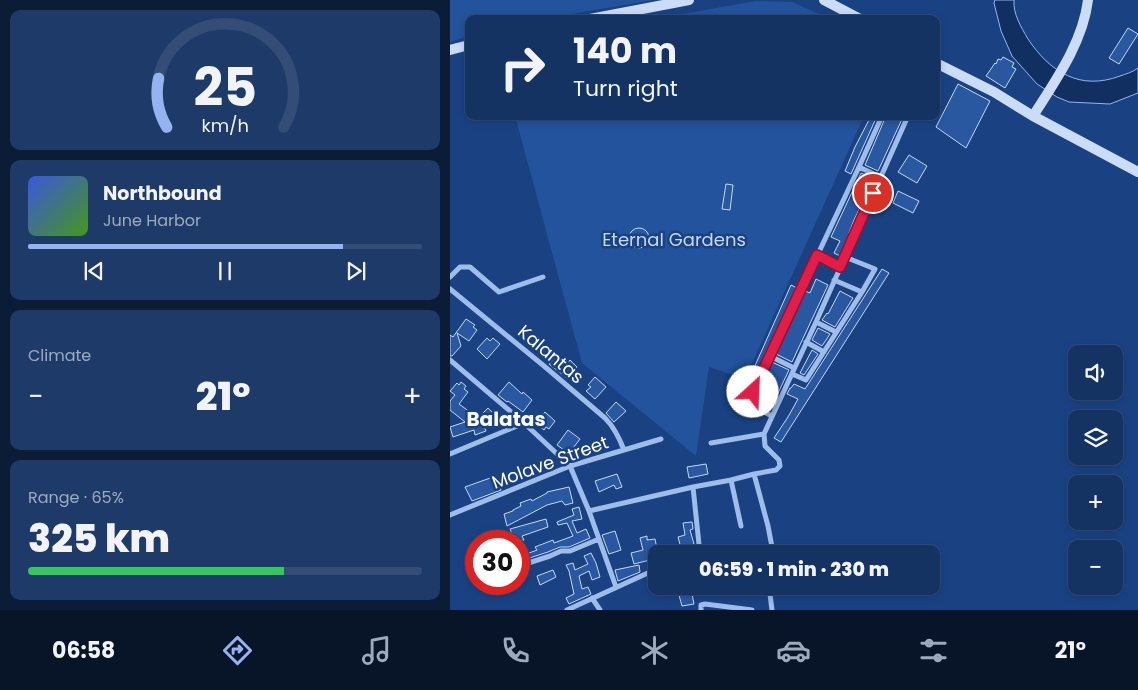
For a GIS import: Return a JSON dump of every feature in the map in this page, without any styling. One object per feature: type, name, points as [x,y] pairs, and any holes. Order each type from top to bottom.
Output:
[{"type":"main road","points":[[611,15],[689,0]]},
{"type":"main road","points":[[824,0],[852,15]]},
{"type":"main road","points":[[1033,116],[1073,50],[1087,13],[1088,0]]},
{"type":"main road","points":[[450,50],[465,46]]},
{"type":"main road","points":[[940,65],[994,92],[1033,116],[1138,172]]},
{"type":"street","points":[[772,416],[752,406],[753,392],[880,120]]},
{"type":"street","points":[[589,511],[693,486],[776,470],[780,466],[780,460],[765,446],[764,434],[906,120]]},
{"type":"street","points":[[859,167],[880,177]]},
{"type":"street","points":[[817,255],[840,267]]},
{"type":"street","points":[[770,356],[806,380],[875,269],[845,257]]},
{"type":"street","points":[[450,277],[460,267],[470,267],[499,292],[543,277]]},
{"type":"street","points":[[834,280],[862,292]]},
{"type":"street","name":"Kalantas","points":[[450,289],[604,418],[613,427],[624,450]]},
{"type":"street","points":[[816,322],[836,332]]},
{"type":"street","points":[[806,342],[824,352]]},
{"type":"street","points":[[450,360],[524,423],[570,466],[589,511],[616,587]]},
{"type":"street","points":[[450,454],[524,423]]},
{"type":"street","points":[[711,443],[764,434]]},
{"type":"street","name":"Molave Street","points":[[450,515],[570,466],[662,439]]},
{"type":"street","points":[[754,474],[772,545]]},
{"type":"street","points":[[730,480],[741,526]]},
{"type":"street","points":[[693,486],[699,545]]},
{"type":"street","points":[[530,562],[561,551],[570,551],[599,539]]},
{"type":"street","points":[[567,610],[648,573]]},
{"type":"street","points":[[770,595],[772,610]]},
{"type":"street","points":[[592,598],[600,610]]},
{"type":"street","points":[[701,610],[701,605],[705,604],[752,610]]},
{"type":"green space","points":[[450,0],[654,0],[565,15],[465,15],[465,37],[450,42]]},
{"type":"green space","points":[[756,1],[792,2],[821,15],[677,15]]},
{"type":"green space","name":"Eternal Gardens","points":[[516,120],[862,120],[745,379],[709,367],[696,456],[582,363]]},
{"type":"shaded area","points":[[995,0],[1014,0],[1016,15],[1028,39],[1046,61],[1056,69],[1067,76],[1079,80],[1092,81],[1120,76],[1138,68],[1138,93],[1110,104],[1069,102],[1057,97],[1037,84],[1012,56],[1001,31],[994,3]]},
{"type":"building","points":[[1128,28],[1138,34],[1119,64],[1109,58]]},
{"type":"building","points":[[1003,57],[1014,63],[1012,67],[1016,69],[1005,88],[986,76],[998,59],[1001,60]]},
{"type":"building","points":[[958,84],[990,101],[966,148],[936,127]]},
{"type":"building","points":[[869,120],[875,120],[851,174],[845,171]]},
{"type":"building","points":[[884,120],[902,120],[878,171],[865,165]]},
{"type":"building","points":[[909,155],[927,166],[917,183],[898,172]]},
{"type":"building","points":[[861,173],[874,179],[854,220],[840,256],[834,253],[840,241],[831,237]]},
{"type":"building","points":[[726,184],[733,185],[730,210],[722,209]]},
{"type":"building","points":[[898,191],[919,201],[913,213],[893,203]]},
{"type":"building","points":[[635,228],[643,228],[649,234],[649,242],[643,248],[635,248],[629,242],[629,234]]},
{"type":"building","points":[[882,269],[889,273],[781,442],[774,438],[798,399],[787,394],[790,388],[794,384],[805,389]]},
{"type":"building","points":[[816,279],[828,285],[792,362],[776,354],[805,291],[810,293]]},
{"type":"building","points":[[791,285],[797,288],[749,389],[745,388]]},
{"type":"building","points":[[840,291],[853,298],[835,327],[822,320],[828,314]]},
{"type":"building","points":[[466,319],[475,325],[473,327],[477,330],[469,341],[457,333],[461,346],[450,356],[450,335],[453,337]]},
{"type":"building","points":[[818,328],[830,334],[822,346],[812,340]]},
{"type":"building","points":[[487,338],[490,341],[493,338],[500,344],[487,359],[477,349]]},
{"type":"building","points":[[812,350],[818,354],[804,375],[800,373]]},
{"type":"building","points":[[556,355],[567,364],[570,360],[577,367],[567,378],[549,364]]},
{"type":"building","points":[[772,362],[789,370],[770,410],[756,403],[760,394],[757,393]]},
{"type":"building","points":[[595,377],[606,387],[595,399],[586,391],[591,387],[588,385]]},
{"type":"building","points":[[461,382],[466,386],[464,389],[468,392],[459,404],[478,418],[488,408],[493,413],[482,422],[486,431],[475,435],[474,430],[453,437],[450,427],[465,422],[450,410],[450,401],[455,395],[450,391],[457,383],[459,385]]},
{"type":"building","points":[[509,382],[532,400],[523,412],[498,395]]},
{"type":"building","points":[[616,402],[626,411],[614,422],[606,413]]},
{"type":"building","points":[[545,412],[555,421],[549,429],[546,427],[544,430],[535,423]]},
{"type":"building","points":[[568,430],[580,439],[567,456],[562,452],[564,450],[557,445]]},
{"type":"building","points":[[706,464],[708,474],[689,478],[687,467]]},
{"type":"building","points":[[617,474],[622,487],[616,489],[614,485],[599,492],[595,481]]},
{"type":"building","points":[[493,477],[501,490],[472,501],[465,487]]},
{"type":"building","points":[[569,487],[573,503],[565,505],[562,501],[547,505],[507,526],[504,514],[521,506],[520,503],[531,499],[532,501],[547,492]]},
{"type":"building","points":[[579,507],[582,519],[572,521],[577,533],[586,529],[590,538],[569,547],[560,547],[530,558],[530,553],[537,550],[535,547],[553,540],[554,543],[573,536],[567,523],[558,525],[557,522],[574,515],[572,509]]},
{"type":"building","points":[[546,519],[548,527],[530,533],[530,530],[510,529]]},
{"type":"building","points":[[692,522],[693,529],[690,530],[694,544],[680,545],[678,537],[685,535],[683,523]]},
{"type":"building","points":[[615,531],[621,550],[609,554],[602,535]]},
{"type":"building","points":[[647,536],[647,540],[655,539],[656,545],[648,545],[648,560],[634,564],[631,553],[643,550],[640,538]]},
{"type":"building","points":[[591,553],[600,577],[592,580],[589,571],[579,576],[582,589],[588,587],[591,594],[569,604],[566,598],[574,594],[566,565],[573,563],[575,570],[588,564],[584,556]]},
{"type":"building","points":[[639,565],[640,572],[618,581],[615,570]]},
{"type":"building","points":[[553,570],[556,577],[540,585],[537,576]]},
{"type":"building","points":[[679,595],[692,595],[694,604],[682,606]]},
{"type":"district","name":"Balatas","points":[[506,419]]},
{"type":"route","points":[[753,392],[817,255],[840,267],[873,193]]}]
